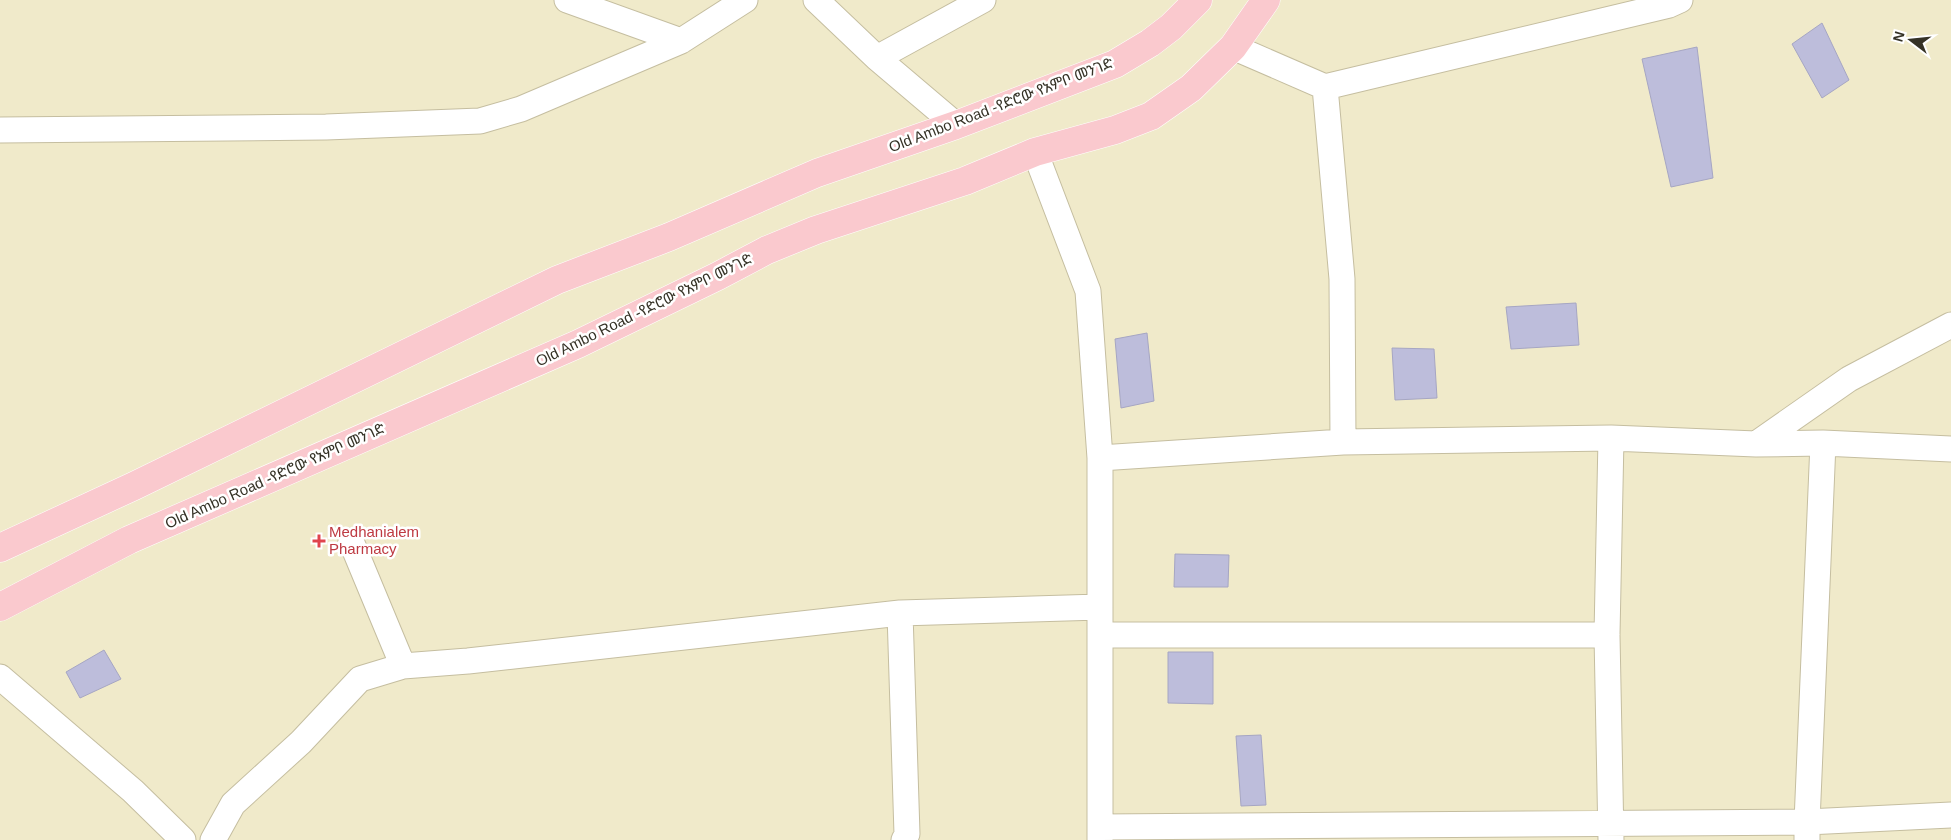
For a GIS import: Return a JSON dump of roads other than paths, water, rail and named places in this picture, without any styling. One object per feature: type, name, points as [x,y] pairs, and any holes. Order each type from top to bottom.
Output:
[{"type":"main road","name":"Old Ambo Road -የድሮው የአምቦ መንገድ","points":[[0,548],[143,481],[557,280],[677,233],[817,173],[956,125],[1115,64],[1150,43],[1171,27],[1198,0]]},
{"type":"main road","name":"Old Ambo Road -የድሮው የአምቦ መንገድ","points":[[0,607],[129,540],[578,344],[767,250],[816,230],[965,181],[1035,152],[1115,130],[1151,116],[1191,88],[1233,47],[1266,0]]},
{"type":"street","points":[[567,0],[681,41]]},
{"type":"street","points":[[0,130],[326,127],[480,121],[521,109],[681,41],[745,0]]},
{"type":"street","points":[[816,0],[877,58],[956,125]]},
{"type":"street","points":[[877,58],[983,0]]},
{"type":"street","points":[[1233,47],[1325,87],[1668,5],[1680,0]]},
{"type":"street","points":[[1325,87],[1342,279],[1343,442]]},
{"type":"street","points":[[1035,152],[1088,291],[1100,458],[1100,833],[1807,831],[1951,815]]},
{"type":"street","points":[[1756,444],[1849,379],[1951,325]]},
{"type":"street","points":[[1100,458],[1343,442],[1611,438],[1756,444],[1823,443],[1951,449]]},
{"type":"street","points":[[1611,438],[1607,635],[1611,831]]},
{"type":"street","points":[[1807,831],[1823,443]]},
{"type":"street","points":[[350,541],[404,666]]},
{"type":"street","points":[[213,840],[233,804],[300,742],[360,680],[404,666],[468,661],[900,613],[1100,606]]},
{"type":"street","points":[[900,613],[907,834],[904,840]]},
{"type":"street","points":[[1100,634],[1607,635]]},
{"type":"street","points":[[0,677],[133,791],[183,840]]},
{"type":"place","name":"Medhanialem Pharmacy","points":[[319,541]]}]
